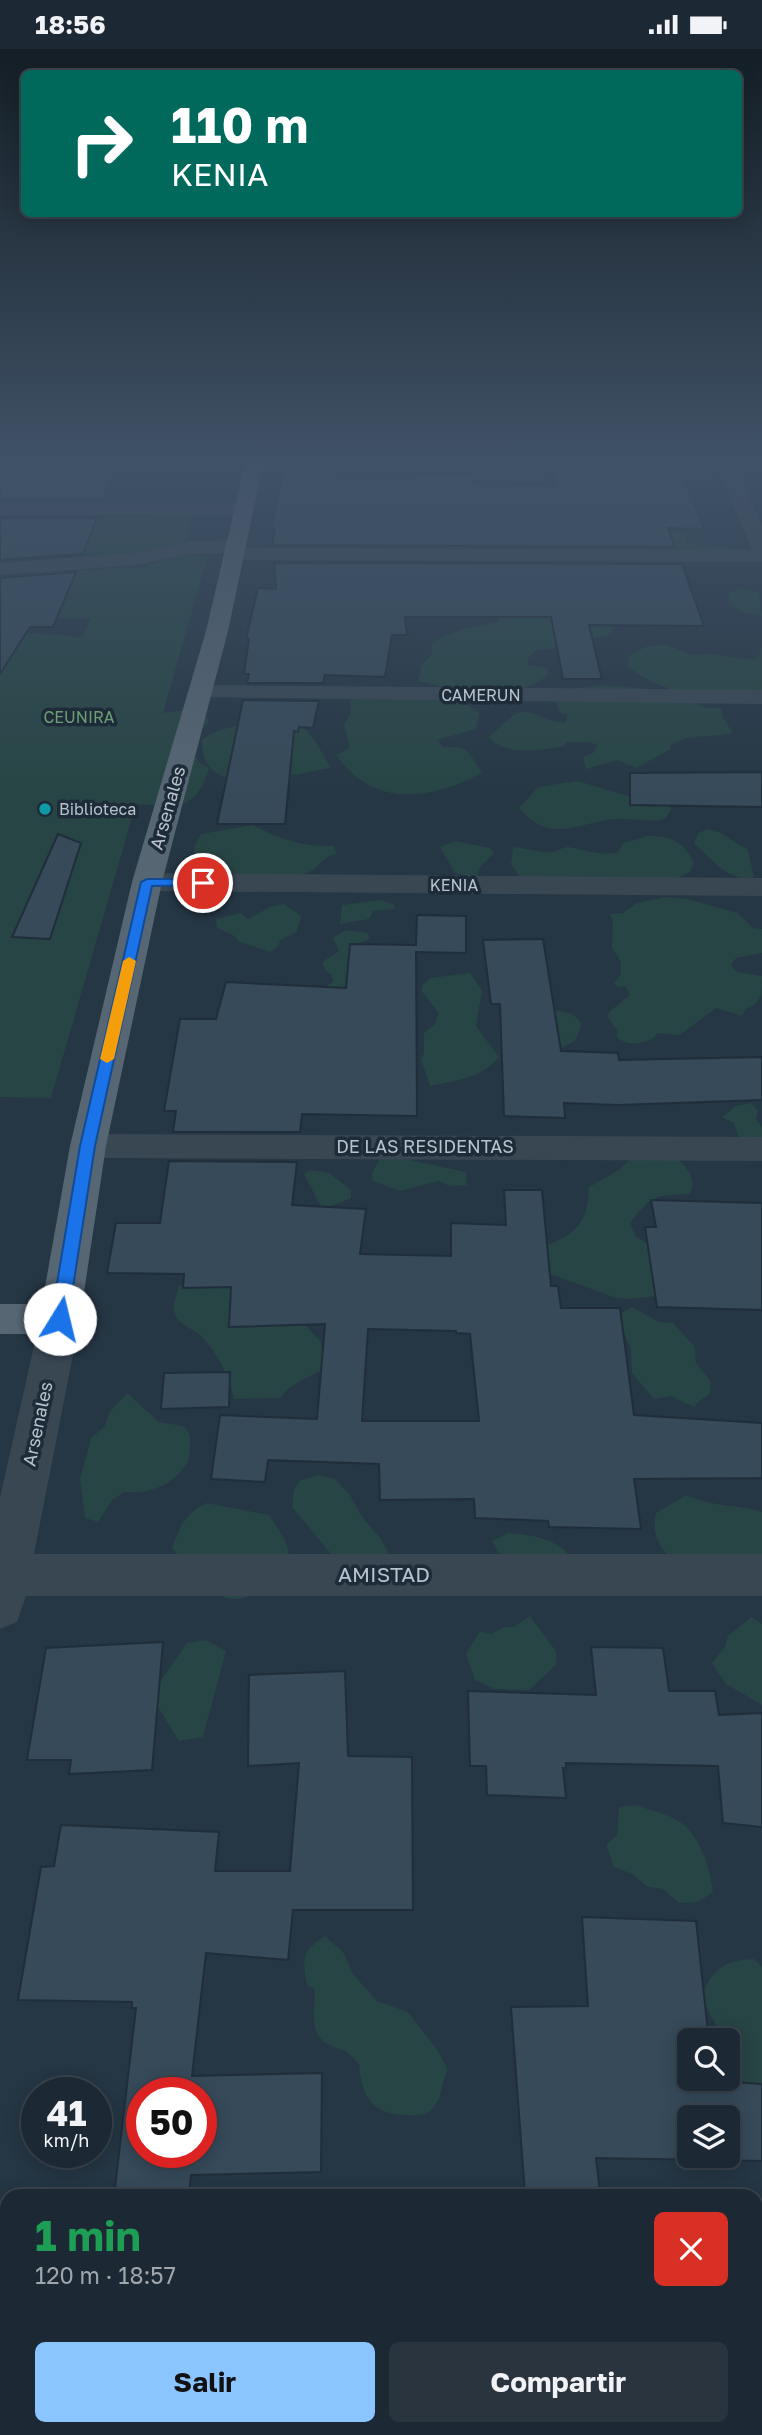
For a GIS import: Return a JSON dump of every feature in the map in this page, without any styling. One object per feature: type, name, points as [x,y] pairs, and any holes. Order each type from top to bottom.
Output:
[{"type":"main road","name":"Arsenales","points":[[60,1319],[88,1146],[147,882],[201,692],[229,575]]},
{"type":"main road","points":[[0,1319],[60,1319]]},
{"type":"street","name":"CAMERUN","points":[[201,692],[762,697]]},
{"type":"street","name":"KENIA","points":[[147,882],[762,887]]},
{"type":"street","name":"DE LAS RESIDENTAS","points":[[88,1146],[762,1149]]},
{"type":"street","name":"Arsenales","points":[[3,1591],[60,1319]]},
{"type":"street","name":"AMISTAD","points":[[3,1591],[762,1575]]},
{"type":"green space","name":"CEUNIRA","points":[[26,575],[202,575],[163,713],[186,710],[208,718],[208,723],[196,735],[189,749],[201,764],[209,768],[198,793],[183,804],[136,804],[51,1098],[0,1097],[0,636],[32,633],[82,637],[91,619],[0,616]]},
{"type":"green space","points":[[739,588],[757,591],[762,616],[743,613],[730,604],[728,594]]},
{"type":"green space","points":[[541,602],[615,627],[607,636],[584,640],[565,648],[536,650],[528,658],[528,665],[548,668],[547,676],[533,685],[517,690],[484,693],[418,681],[422,665],[432,654],[431,645],[440,639],[464,629],[499,622],[497,611]]},
{"type":"green space","points":[[665,644],[692,655],[708,654],[754,660],[762,646],[762,693],[682,694],[650,681],[627,667],[629,656],[645,647]]},
{"type":"green space","points":[[601,685],[649,689],[692,699],[702,707],[722,709],[722,716],[733,733],[684,739],[636,768],[617,760],[586,769],[583,757],[593,753],[598,745],[589,742],[566,742],[565,746],[524,751],[504,747],[488,737],[518,713],[530,713],[554,722],[566,722],[567,715],[560,712],[553,696],[556,691]]},
{"type":"green space","points":[[389,686],[448,697],[479,713],[476,729],[437,740],[443,747],[467,751],[482,773],[443,789],[404,794],[386,792],[351,772],[336,755],[350,748],[344,724],[351,714],[350,701],[359,690]]},
{"type":"green space","points":[[298,724],[313,738],[331,768],[273,778],[232,779],[216,773],[205,760],[202,740],[223,729],[248,725]]},
{"type":"green space","points":[[577,781],[630,796],[662,800],[672,809],[665,819],[615,819],[553,829],[530,819],[519,808],[538,787]]},
{"type":"green space","points":[[253,825],[292,841],[334,846],[337,854],[311,871],[289,876],[237,877],[197,873],[194,847],[201,834]]},
{"type":"green space","points":[[708,829],[719,832],[748,850],[754,877],[744,878],[728,873],[694,844],[698,833]]},
{"type":"green space","points":[[648,836],[676,841],[686,849],[694,863],[690,872],[674,880],[522,880],[511,865],[513,847],[553,852],[568,847],[611,853],[618,852],[623,843]]},
{"type":"green space","points":[[455,841],[490,848],[494,853],[481,866],[476,878],[455,873],[440,847]]},
{"type":"green space","points":[[666,897],[687,899],[738,913],[753,928],[762,929],[762,953],[736,958],[731,965],[737,972],[762,976],[761,993],[758,1001],[746,1009],[742,1016],[716,1008],[680,1035],[657,1033],[654,1038],[644,1042],[626,1043],[617,1038],[617,1030],[607,1017],[609,1012],[630,995],[625,986],[614,984],[621,974],[621,962],[612,948],[613,921],[610,914],[623,913],[637,903]]},
{"type":"green space","points":[[381,900],[395,905],[394,909],[373,911],[369,919],[340,924],[342,905]]},
{"type":"green space","points":[[284,904],[301,916],[297,932],[280,940],[279,946],[270,952],[240,942],[233,935],[217,928],[216,919],[241,913],[248,919],[272,906]]},
{"type":"green space","points":[[345,930],[367,933],[370,939],[356,944],[349,952],[373,987],[327,994],[324,987],[333,982],[332,975],[326,971],[322,962],[339,951],[333,938]]},
{"type":"green space","points":[[470,973],[482,991],[476,1026],[499,1057],[476,1074],[430,1086],[421,1059],[424,1053],[424,1033],[435,1024],[439,1013],[422,992],[422,986],[430,978]]},
{"type":"green space","points":[[548,1009],[573,1014],[582,1024],[575,1041],[559,1049]]},
{"type":"green space","points":[[751,1103],[758,1111],[756,1119],[762,1127],[762,1151],[739,1138],[734,1123],[722,1117],[736,1106]]},
{"type":"green space","points":[[674,1155],[691,1177],[690,1194],[655,1198],[630,1223],[636,1237],[648,1244],[657,1296],[616,1298],[534,1268],[533,1252],[566,1236],[580,1223],[588,1202],[589,1187],[619,1170],[632,1157]]},
{"type":"green space","points":[[391,1156],[466,1172],[467,1185],[449,1186],[439,1181],[400,1191],[373,1181],[372,1173],[379,1160]]},
{"type":"green space","points":[[311,1170],[329,1173],[351,1190],[351,1198],[329,1207],[321,1207],[304,1174]]},
{"type":"green space","points":[[212,1277],[295,1314],[321,1342],[324,1368],[295,1384],[280,1398],[234,1399],[226,1373],[217,1356],[200,1335],[179,1321],[174,1310],[179,1286],[193,1278]]},
{"type":"green space","points":[[632,1307],[659,1322],[673,1323],[695,1347],[696,1363],[711,1382],[710,1394],[694,1407],[671,1396],[654,1399],[632,1373],[631,1349],[616,1316]]},
{"type":"green space","points":[[127,1393],[159,1422],[184,1426],[190,1435],[189,1457],[181,1471],[168,1483],[143,1492],[125,1492],[112,1500],[98,1522],[85,1518],[80,1479],[91,1438],[104,1427],[111,1410]]},
{"type":"green space","points":[[318,1475],[335,1479],[350,1495],[362,1517],[382,1540],[394,1566],[331,1554],[292,1507],[294,1490],[299,1481]]},
{"type":"green space","points":[[686,1495],[705,1502],[762,1512],[762,1587],[669,1556],[658,1541],[655,1531],[656,1513]]},
{"type":"green space","points":[[207,1503],[269,1515],[288,1549],[288,1565],[280,1586],[252,1596],[226,1598],[208,1588],[192,1573],[172,1548],[184,1521],[193,1511]]},
{"type":"green space","points":[[509,1533],[550,1541],[569,1555],[526,1562],[498,1553],[492,1541]]},
{"type":"green space","points":[[530,1616],[556,1651],[556,1665],[529,1690],[495,1689],[475,1680],[466,1654],[480,1631],[491,1634],[504,1627],[514,1627]]},
{"type":"green space","points":[[751,1617],[762,1624],[762,1705],[726,1684],[712,1663],[725,1647],[728,1636]]},
{"type":"green space","points":[[206,1640],[226,1651],[203,1737],[179,1741],[156,1704],[159,1683],[187,1643]]},
{"type":"green space","points":[[636,1805],[672,1818],[692,1833],[706,1862],[713,1892],[698,1902],[679,1903],[663,1889],[648,1887],[632,1874],[614,1867],[606,1845],[617,1835],[619,1807]]},
{"type":"green space","points":[[325,1936],[343,1952],[353,1974],[377,2001],[408,2012],[438,2051],[448,2070],[439,2099],[427,2112],[418,2115],[395,2114],[377,2108],[366,2095],[359,2064],[346,2052],[319,2037],[314,2021],[314,1988],[307,1985],[304,1962],[307,1951]]},
{"type":"green space","points":[[754,1959],[762,1967],[762,2091],[735,2093],[733,2091],[740,2091],[740,2028],[716,2028],[701,1998],[720,1968]]},
{"type":"building","points":[[75,575],[53,627],[30,627],[0,674],[0,578]]},
{"type":"building","points":[[275,575],[686,575],[704,626],[589,625],[602,679],[563,679],[551,617],[405,617],[407,635],[392,635],[385,677],[325,675],[323,683],[247,683],[249,674],[244,674],[249,639],[246,639],[258,588],[276,589]]},
{"type":"building","points":[[243,700],[319,701],[313,728],[299,727],[298,732],[294,731],[285,824],[217,824]]},
{"type":"building","points":[[762,772],[762,807],[630,805],[630,773]]},
{"type":"building","points":[[58,834],[81,843],[50,939],[12,937]]},
{"type":"building","points":[[417,915],[466,916],[466,953],[416,952],[417,1116],[302,1114],[300,1132],[173,1132],[176,1111],[164,1111],[180,1019],[216,1019],[226,982],[346,988],[350,944],[416,945]]},
{"type":"building","points":[[543,939],[561,1051],[618,1053],[619,1060],[762,1057],[762,1100],[618,1105],[564,1103],[565,1118],[504,1116],[500,1004],[491,1004],[483,940]]},
{"type":"building","points":[[169,1161],[297,1162],[292,1205],[366,1209],[360,1254],[451,1256],[451,1223],[506,1225],[504,1190],[542,1190],[551,1286],[558,1286],[561,1308],[620,1308],[634,1415],[762,1423],[762,1478],[634,1479],[641,1529],[549,1527],[548,1521],[475,1518],[474,1499],[380,1500],[379,1464],[268,1460],[265,1482],[211,1479],[220,1415],[317,1419],[325,1324],[229,1327],[231,1287],[183,1288],[184,1274],[107,1273],[116,1223],[160,1223]],"holes":[[[368,1329],[456,1331],[470,1334],[479,1421],[362,1421]]]},
{"type":"building","points":[[651,1200],[762,1203],[762,1310],[657,1307],[645,1227],[656,1227]]},
{"type":"building","points":[[230,1372],[229,1407],[161,1409],[164,1373]]},
{"type":"building","points":[[163,1642],[152,1770],[69,1774],[71,1760],[27,1760],[46,1648]]},
{"type":"building","points":[[591,1647],[663,1648],[669,1691],[715,1691],[719,1715],[762,1713],[762,1827],[723,1823],[718,1766],[566,1763],[566,1768],[563,1768],[566,1798],[487,1795],[486,1766],[470,1766],[468,1691],[596,1695]]},
{"type":"building","points":[[345,1671],[348,1756],[412,1757],[413,1910],[293,1910],[288,1960],[206,1953],[192,2076],[322,2073],[321,2172],[191,2175],[190,2189],[115,2189],[126,2093],[126,2168],[217,2168],[217,2077],[128,2077],[136,2008],[132,2008],[132,2002],[18,2000],[41,1867],[54,1866],[61,1825],[219,1832],[215,1871],[290,1871],[299,1763],[248,1766],[249,1675]]},
{"type":"building","points":[[582,1917],[696,1921],[708,2028],[677,2028],[677,2091],[740,2091],[740,2082],[762,2084],[762,2161],[740,2161],[740,2105],[677,2105],[677,2159],[596,2158],[600,2189],[525,2189],[511,2007],[588,2006]]},
{"type":"slow traffic","points":[[107,1059],[129,961]]},
{"type":"place","name":"Biblioteca","points":[[45,809]]},
{"type":"route","points":[[60,1319],[88,1146],[147,882],[203,883]]}]
